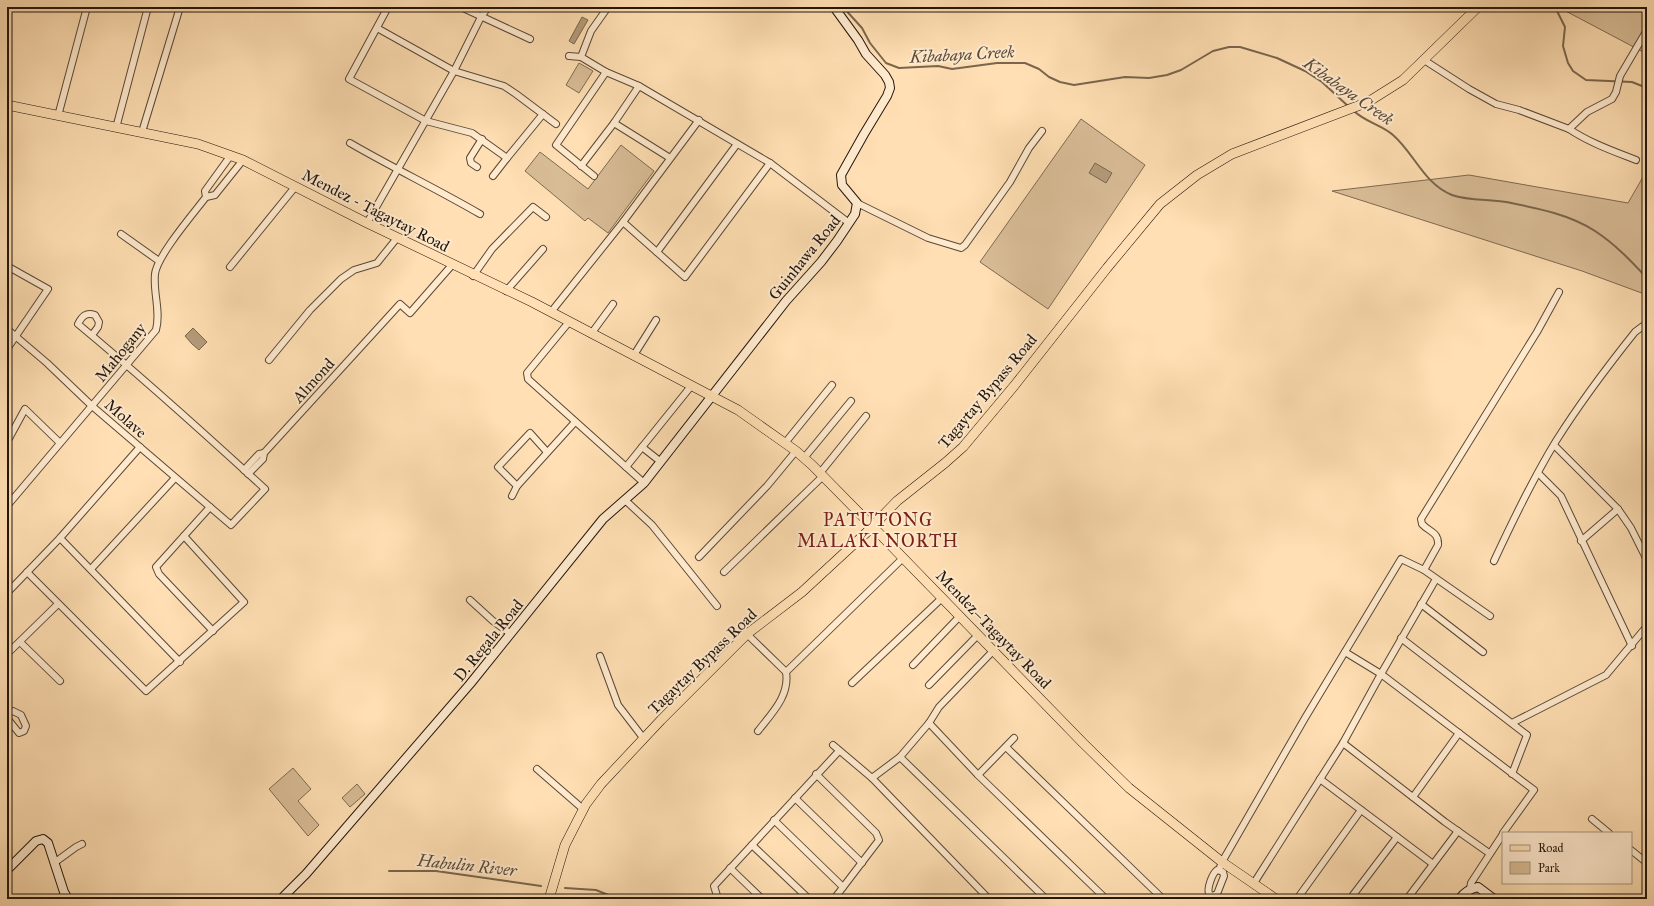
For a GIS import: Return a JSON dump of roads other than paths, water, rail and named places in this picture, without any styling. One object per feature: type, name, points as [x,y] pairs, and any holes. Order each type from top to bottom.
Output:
[{"type":"main road","name":"Tagaytay Bypass Road","points":[[549,899],[565,845],[583,810],[600,784],[748,634],[802,592],[897,501],[945,463],[971,438],[1143,224],[1169,196],[1197,175],[1232,154],[1368,102],[1403,80],[1478,7]]},
{"type":"main road","name":"Mendez - Tagaytay Road","points":[[7,105],[198,144],[231,155],[295,186],[367,224],[551,312],[712,396]]},
{"type":"main road","name":"Mendez–Tagaytay Road","points":[[712,396],[738,410],[804,458],[1129,788],[1221,866],[1234,870],[1276,899]]},
{"type":"street","points":[[58,116],[87,7]]},
{"type":"street","points":[[116,128],[148,7]]},
{"type":"street","points":[[142,132],[180,7]]},
{"type":"street","points":[[388,7],[350,79],[426,121],[472,133],[507,158]]},
{"type":"street","points":[[461,7],[530,39]]},
{"type":"street","points":[[367,224],[396,170],[454,71],[481,17],[488,7]]},
{"type":"street","points":[[581,57],[591,31],[608,7]]},
{"type":"street","name":"Guinhawa Road","points":[[712,396],[786,301],[821,262],[856,214],[857,203],[842,185],[841,175],[887,96],[890,88],[885,74],[866,54],[858,40],[834,7]]},
{"type":"street","points":[[377,28],[454,71],[504,86],[556,124]]},
{"type":"street","points":[[1569,129],[1587,112],[1612,99],[1616,92],[1620,76],[1647,30]]},
{"type":"street","points":[[569,56],[581,57],[606,72],[639,86],[699,120],[770,163],[849,223]]},
{"type":"street","points":[[1424,60],[1468,89],[1496,104],[1518,110],[1569,129],[1581,137],[1613,152],[1636,160]]},
{"type":"street","points":[[594,176],[556,145],[606,72]]},
{"type":"street","points":[[582,166],[639,86]]},
{"type":"street","points":[[493,176],[543,114]]},
{"type":"street","points":[[551,312],[623,222],[699,120]]},
{"type":"street","points":[[614,123],[670,158]]},
{"type":"street","points":[[857,203],[928,238],[961,248],[965,245],[1010,182],[1029,148],[1042,131]]},
{"type":"street","points":[[477,167],[471,163],[470,158],[482,139]]},
{"type":"street","points":[[350,143],[396,170],[436,189],[480,214]]},
{"type":"street","points":[[657,252],[737,144]]},
{"type":"street","name":"Mahogany","points":[[7,506],[156,330],[159,319],[155,275],[159,261],[206,197],[205,191],[231,155]]},
{"type":"street","points":[[206,197],[215,195],[243,160]]},
{"type":"street","points":[[623,222],[685,277],[770,163]]},
{"type":"street","points":[[220,171],[229,177]]},
{"type":"street","points":[[230,267],[295,186]]},
{"type":"street","points":[[473,276],[492,249],[533,207],[546,217]]},
{"type":"street","points":[[121,234],[159,261]]},
{"type":"street","points":[[269,360],[310,310],[341,279],[354,270],[377,263],[397,238]]},
{"type":"street","points":[[506,291],[543,249]]},
{"type":"street","name":"Almond","points":[[246,472],[260,454],[264,453],[400,304],[410,313],[452,265]]},
{"type":"street","points":[[7,266],[48,290],[7,349]]},
{"type":"street","points":[[1424,570],[1438,545],[1438,541],[1434,532],[1422,524],[1421,519],[1537,332],[1559,292]]},
{"type":"street","points":[[592,334],[613,304]]},
{"type":"street","points":[[634,355],[656,320]]},
{"type":"street","points":[[569,322],[527,373],[528,379],[644,483]]},
{"type":"street","points":[[1494,561],[1538,473],[1554,445],[1596,381],[1635,332],[1643,326],[1647,327]]},
{"type":"street","name":"Molave","points":[[7,329],[92,406],[231,525],[265,489],[246,472]]},
{"type":"street","points":[[92,335],[127,364],[246,472]]},
{"type":"street","points":[[626,467],[692,385]]},
{"type":"street","points":[[785,443],[832,385]]},
{"type":"street","name":"D. Regala Road","points":[[281,899],[306,874],[470,684],[603,519],[644,483],[712,396]]},
{"type":"street","points":[[804,458],[851,401]]},
{"type":"street","points":[[7,442],[25,409],[60,443]]},
{"type":"street","points":[[724,572],[821,475],[866,416]]},
{"type":"street","points":[[512,496],[517,486],[575,422]]},
{"type":"street","points":[[517,486],[498,467],[530,433],[547,452]]},
{"type":"street","points":[[1554,445],[1618,509],[1631,528],[1647,560]]},
{"type":"street","points":[[7,593],[60,538],[140,447]]},
{"type":"street","points":[[642,447],[661,462]]},
{"type":"street","points":[[699,557],[767,486],[796,451]]},
{"type":"street","points":[[1538,473],[1561,496],[1632,646]]},
{"type":"street","points":[[91,569],[175,478]]},
{"type":"street","points":[[625,500],[652,525],[717,606]]},
{"type":"street","points":[[210,507],[156,566],[159,574],[213,631]]},
{"type":"street","points":[[1581,541],[1618,509]]},
{"type":"street","points":[[27,572],[146,691],[180,662],[244,602],[184,536]]},
{"type":"street","points":[[60,538],[180,662]]},
{"type":"street","points":[[786,672],[904,558]]},
{"type":"street","points":[[1221,866],[1224,876],[1217,894],[1212,898],[1208,890],[1214,872],[1221,866],[1345,652],[1401,559],[1424,570],[1490,616]]},
{"type":"street","points":[[1254,884],[1343,743],[1401,638],[1436,579]]},
{"type":"street","points":[[852,683],[942,598]]},
{"type":"street","points":[[470,600],[492,621],[511,634]]},
{"type":"street","points":[[7,654],[58,604]]},
{"type":"street","points":[[1421,604],[1483,652]]},
{"type":"street","points":[[913,665],[960,616]]},
{"type":"street","points":[[1512,723],[1606,675],[1632,646],[1647,626]]},
{"type":"street","points":[[748,634],[786,672],[788,682],[781,700],[758,731]]},
{"type":"street","points":[[929,685],[978,635]]},
{"type":"street","points":[[1401,638],[1527,735],[1512,774]]},
{"type":"street","points":[[20,642],[60,682]]},
{"type":"street","points":[[872,778],[900,757],[929,724],[939,707],[993,651]]},
{"type":"street","points":[[1345,652],[1381,674],[1534,790],[1504,832]]},
{"type":"street","points":[[600,656],[618,705],[644,739]]},
{"type":"street","points":[[7,714],[13,711],[21,715],[26,726],[24,731],[19,733],[7,718]]},
{"type":"street","points":[[929,724],[978,775],[1106,899]]},
{"type":"street","points":[[1413,797],[1459,733]]},
{"type":"street","points":[[978,775],[1014,738]]},
{"type":"street","points":[[1343,743],[1489,853]]},
{"type":"street","points":[[833,745],[872,778],[989,899]]},
{"type":"street","points":[[1006,747],[1163,899]]},
{"type":"street","points":[[718,899],[714,886],[816,774],[839,751]]},
{"type":"street","points":[[900,757],[1046,899]]},
{"type":"street","points":[[537,768],[583,810]]},
{"type":"street","points":[[816,774],[876,832],[880,840],[834,899]]},
{"type":"street","points":[[1320,779],[1433,864]]},
{"type":"street","points":[[795,798],[862,863]]},
{"type":"street","points":[[1297,899],[1362,810]]},
{"type":"street","points":[[1592,819],[1608,832]]},
{"type":"street","points":[[774,820],[843,887]]},
{"type":"street","points":[[1406,899],[1458,831]]},
{"type":"street","points":[[1470,889],[1471,883],[1502,834]]},
{"type":"street","points":[[1350,899],[1397,837]]},
{"type":"street","points":[[7,870],[36,841],[42,839],[48,843],[54,864],[68,899]]},
{"type":"street","points":[[54,864],[82,844]]},
{"type":"street","points":[[752,845],[809,899]]},
{"type":"street","points":[[1632,851],[1647,863]]},
{"type":"street","points":[[730,868],[762,899]]},
{"type":"street","points":[[1459,899],[1465,892],[1478,887],[1494,899]]},
{"type":"waterway","name":"Kibabaya Creek","points":[[843,7],[862,28],[870,43],[886,63],[899,68],[938,66],[952,69],[997,63],[1025,63],[1039,69],[1049,77],[1060,82],[1074,85],[1125,77],[1149,78],[1167,75],[1181,70],[1213,51],[1229,47],[1240,47],[1277,58],[1305,71],[1322,82],[1349,107]]},
{"type":"waterway","name":"Kibabaya Creek","points":[[1555,7],[1565,27],[1563,46],[1568,63],[1573,71],[1586,80],[1632,82],[1647,88]]},
{"type":"waterway","name":"Kibabaya Creek","points":[[1354,111],[1358,115],[1393,135],[1434,184],[1442,190],[1459,197],[1499,201],[1540,209],[1574,220],[1585,225],[1609,241],[1647,278]]},
{"type":"waterway","name":"Habulin River","points":[[389,871],[436,871],[541,886]]},
{"type":"waterway","name":"Habulin River","points":[[565,888],[596,890],[618,899]]},
{"type":"district","name":"PATUTONG MALAKI NORTH","points":[[878,530]]}]
